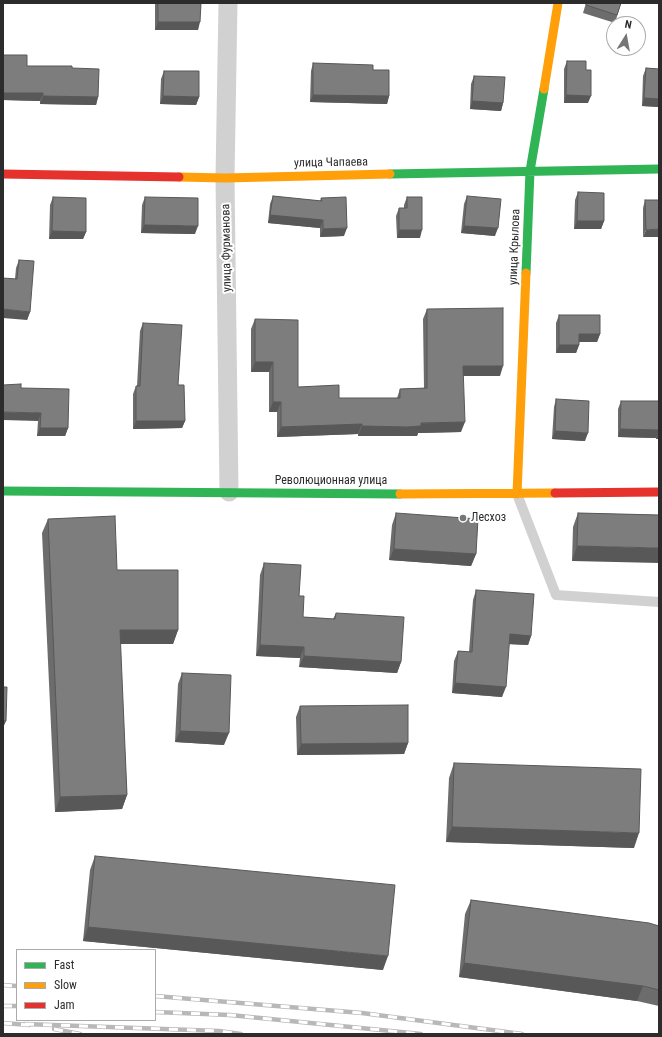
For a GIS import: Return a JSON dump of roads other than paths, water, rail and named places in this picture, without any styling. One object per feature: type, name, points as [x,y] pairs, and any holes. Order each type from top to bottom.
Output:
[{"type":"street","name":"улица Фурманова","points":[[228,3],[226,178],[229,492]]},
{"type":"street","name":"улица Крылова","points":[[517,494],[530,171],[558,3]]},
{"type":"street","name":"улица Чапаева","points":[[3,174],[226,178],[659,169]]},
{"type":"street","name":"Революционная улица","points":[[3,491],[517,494],[659,492]]},
{"type":"lane","points":[[517,494],[556,595],[659,602]]},
{"type":"railway","points":[[3,985],[16,986]]},
{"type":"railway","points":[[156,996],[362,1013],[522,1034]]},
{"type":"railway","points":[[3,1006],[16,1006]]},
{"type":"railway","points":[[156,1012],[230,1015],[421,1034]]},
{"type":"railway","points":[[3,1023],[29,1025]]},
{"type":"railway","points":[[25,1024],[219,1031],[241,1034]]},
{"type":"railway","points":[[54,1029],[80,1034]]},
{"type":"place","name":"Лесхоз","points":[[463,518]]}]
